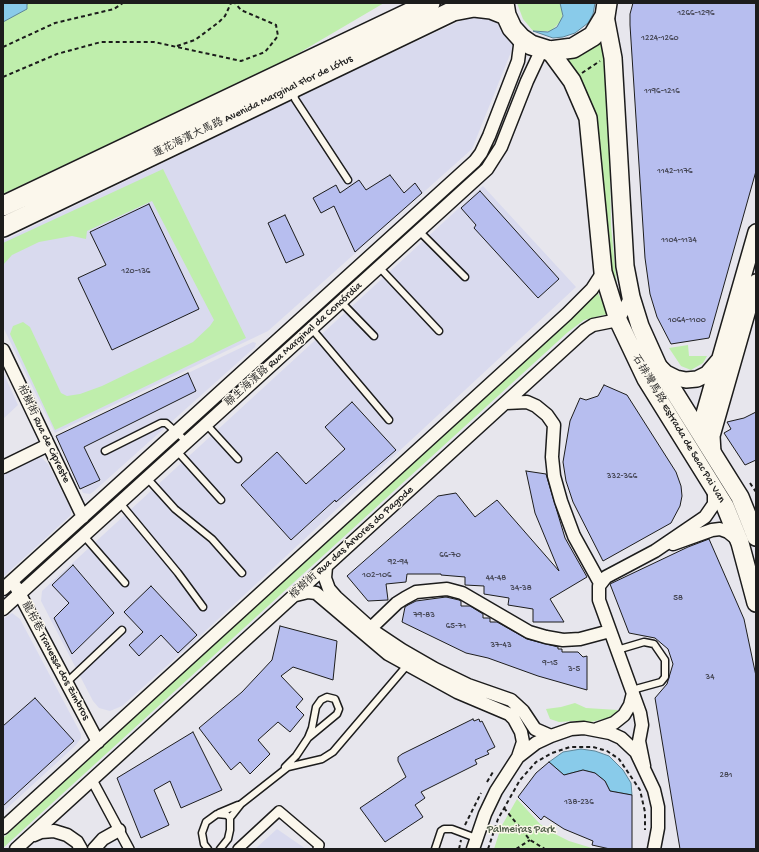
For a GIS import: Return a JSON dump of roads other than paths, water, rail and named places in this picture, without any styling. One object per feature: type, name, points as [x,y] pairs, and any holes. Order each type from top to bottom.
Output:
[{"type":"main road","name":"蓮花海濱大馬路 Avenida Marginal Flor de Lótus","points":[[3,206],[430,3]]},
{"type":"main road","name":"蓮花海濱大馬路 Avenida Marginal Flor de Lótus","points":[[3,227],[290,93],[453,11],[474,6],[505,9]]},
{"type":"main road","points":[[505,9],[512,28],[521,38],[546,50],[561,51],[583,43],[593,36],[608,8]]},
{"type":"main road","name":"石排灣馬路 Estrada de Seac Pai Van","points":[[608,8],[613,58],[625,266],[630,297],[640,326],[658,366],[740,497],[756,537]]},
{"type":"main road","name":"石排灣馬路 Estrada de Seac Pai Van","points":[[546,50],[572,81],[588,118],[602,272],[618,320],[646,379],[725,506],[740,543],[756,603]]},
{"type":"main road","points":[[673,423],[680,429],[688,432],[699,431],[695,452],[697,460]]},
{"type":"street","name":"聯生海濱路 Rua Marginal da Concórdia","points":[[3,589],[475,161],[481,153],[489,136],[518,61],[521,38]]},
{"type":"street","name":"聯生海濱路 Rua Marginal da Concórdia","points":[[3,609],[312,329],[492,163],[501,147],[527,81],[546,50]]},
{"type":"street","points":[[699,431],[756,232]]},
{"type":"street","points":[[3,828],[567,314],[592,289],[602,272]]},
{"type":"street","points":[[713,453],[712,436],[756,282]]},
{"type":"street","points":[[618,320],[630,297]]},
{"type":"street","name":"榕樹街 Rua das Árvores do Pagode","points":[[16,849],[586,330],[593,325],[618,320]]},
{"type":"street","name":"柏樹街 Rua de Cipreste","points":[[3,350],[83,517]]},
{"type":"street","points":[[658,366],[666,373],[676,378],[686,380],[707,374],[715,366],[720,357]]},
{"type":"street","points":[[506,403],[527,402],[536,406],[547,415],[554,425],[552,457],[554,476],[560,501],[574,536],[600,583]]},
{"type":"street","points":[[699,431],[712,424],[718,417]]},
{"type":"street","points":[[3,467],[48,445]]},
{"type":"street","points":[[644,766],[639,742],[641,717],[599,600],[598,590],[600,583],[609,575],[655,551],[711,511],[714,504],[714,488]]},
{"type":"street","points":[[655,551],[716,530],[728,532],[735,536],[740,543]]},
{"type":"street","points":[[326,567],[324,578],[329,589],[371,628],[410,661],[457,692],[509,714],[514,718],[521,732],[522,742],[518,757],[496,792],[474,843]]},
{"type":"street","name":"龍柏巷 Travessa dos Zimbros","points":[[13,580],[98,742]]},
{"type":"street","points":[[371,628],[397,603],[416,592],[447,589],[462,593],[530,632],[546,637],[563,640],[580,639],[610,631]]},
{"type":"street","points":[[294,595],[308,592],[320,595],[380,649],[468,685],[511,700],[523,711],[535,729],[551,736]]},
{"type":"street","points":[[518,757],[536,743],[551,736],[571,729],[597,729],[614,723],[624,715],[630,705],[632,692]]},
{"type":"street","points":[[597,729],[621,738],[636,752],[644,766],[654,790],[658,807],[658,828],[654,849]]},
{"type":"street","points":[[92,780],[129,849]]},
{"type":"street","points":[[238,849],[279,811],[319,845],[318,849]]},
{"type":"street","points":[[94,849],[103,839],[119,830]]},
{"type":"street","points":[[29,837],[41,832],[54,831],[67,835],[77,842],[82,849]]},
{"type":"lane","points":[[290,93],[348,180]]},
{"type":"lane","points":[[419,231],[466,277]]},
{"type":"lane","points":[[379,267],[439,331]]},
{"type":"lane","points":[[341,302],[374,336]]},
{"type":"lane","points":[[312,329],[389,420]]},
{"type":"lane","points":[[105,452],[161,423],[166,423],[187,442]]},
{"type":"lane","points":[[206,424],[238,459]]},
{"type":"lane","points":[[177,451],[221,500]]},
{"type":"lane","points":[[147,478],[175,509],[212,539],[242,573]]},
{"type":"lane","points":[[120,503],[204,607]]},
{"type":"lane","points":[[84,536],[125,583]]},
{"type":"lane","points":[[67,682],[122,630]]},
{"type":"lane","points":[[617,650],[644,642],[654,644],[665,660],[665,677],[661,682],[632,692]]},
{"type":"lane","points":[[279,772],[288,767],[322,759],[338,747],[410,661]]},
{"type":"lane","points":[[220,849],[228,839],[230,818],[241,804],[292,761],[308,738],[312,728],[316,707],[321,700],[327,697],[335,699],[339,709],[337,714],[308,738]]},
{"type":"lane","points":[[300,749],[300,759],[308,762]]},
{"type":"lane","points":[[208,849],[202,839],[203,829],[206,822],[217,814],[241,804]]},
{"type":"lane","points":[[217,814],[227,815],[230,818]]},
{"type":"lane","points":[[435,849],[439,835],[444,829],[452,829],[474,843]]},
{"type":"water","points":[[3,3],[30,3],[27,4],[27,9],[3,22]]},
{"type":"water","points":[[560,3],[595,3],[593,14],[588,23],[575,33],[563,37],[553,38],[533,31],[548,32],[557,27],[563,16]]},
{"type":"water","points":[[581,749],[595,751],[609,756],[623,770],[631,783],[632,795],[610,791],[605,781],[595,773],[583,770],[564,775],[549,762],[563,752]]},
{"type":"park label","name":"Palmeiras Park","points":[[521,830]]}]
